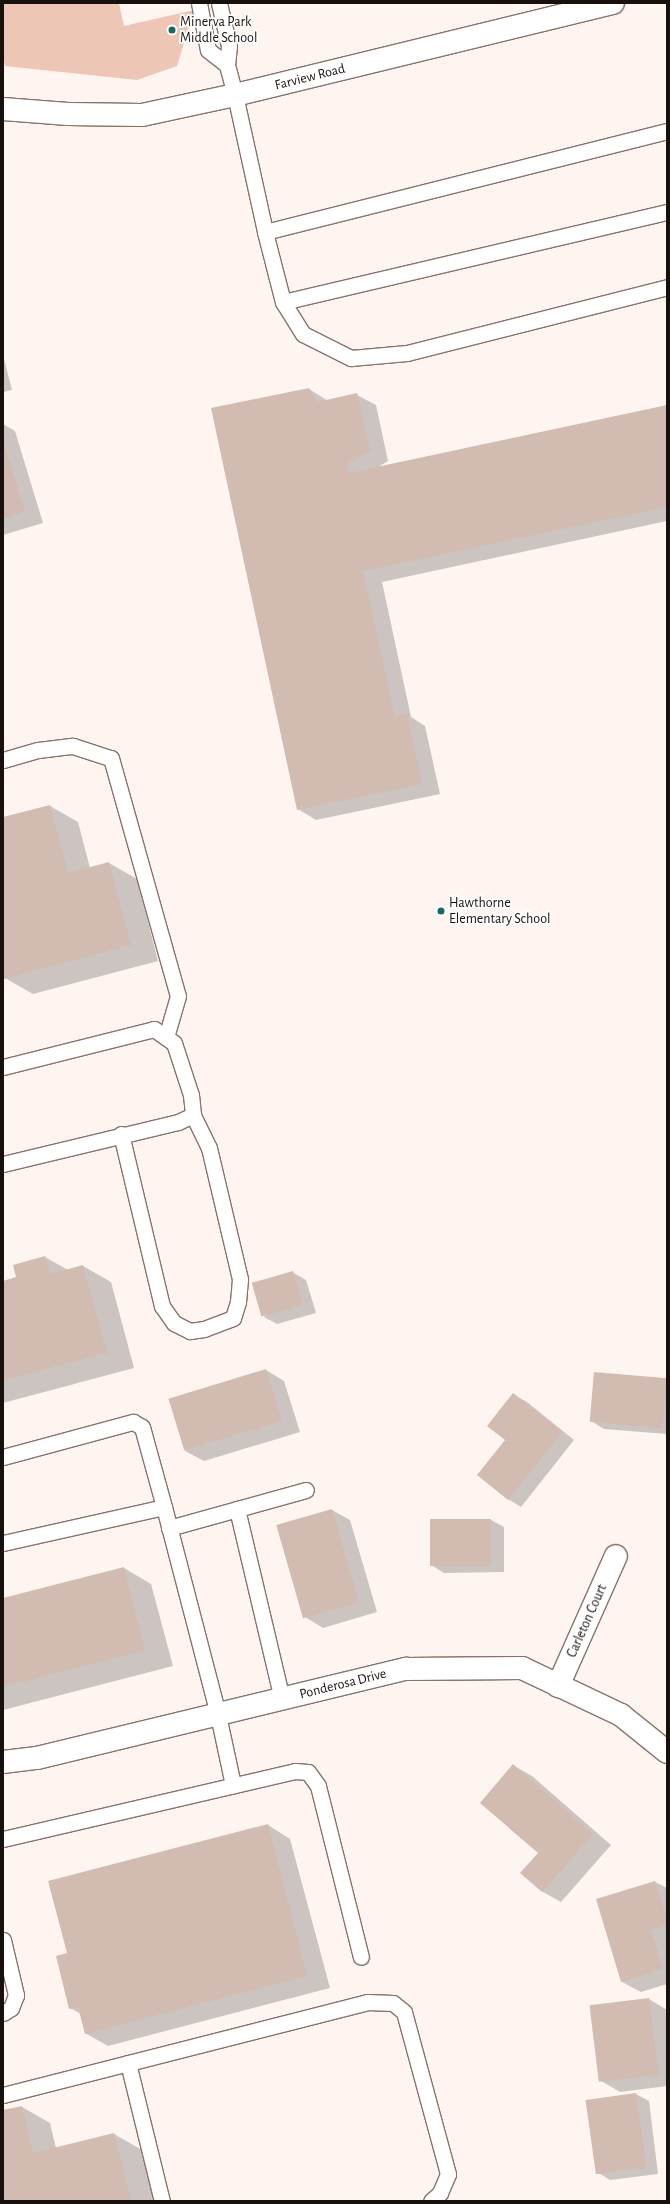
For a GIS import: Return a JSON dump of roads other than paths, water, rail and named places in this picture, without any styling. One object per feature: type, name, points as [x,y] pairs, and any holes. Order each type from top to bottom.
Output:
[{"type":"street","name":"Farview Road","points":[[3,109],[68,114],[142,115],[235,95],[613,3]]},
{"type":"street","name":"Carleton Court","points":[[558,1686],[616,1556]]},
{"type":"street","name":"Ponderosa Drive","points":[[3,1762],[38,1758],[406,1669],[522,1668],[621,1715],[667,1752]]},
{"type":"lane","points":[[199,3],[208,50],[227,65]]},
{"type":"lane","points":[[219,3],[229,46],[227,65],[265,232],[283,302],[303,334],[351,358],[407,353],[667,287]]},
{"type":"lane","points":[[265,232],[667,131]]},
{"type":"lane","points":[[283,302],[667,212]]},
{"type":"lane","points":[[3,760],[38,750],[73,746],[111,758],[178,996],[166,1037]]},
{"type":"lane","points":[[3,1067],[154,1029],[174,1043],[191,1096],[193,1115],[209,1148],[240,1279],[238,1302],[233,1318],[204,1329],[190,1331],[174,1323],[162,1306],[121,1134]]},
{"type":"lane","points":[[3,1164],[121,1134],[178,1122],[193,1115]]},
{"type":"lane","points":[[3,1457],[133,1422],[142,1427],[218,1715],[233,1785]]},
{"type":"lane","points":[[169,1528],[306,1490]]},
{"type":"lane","points":[[3,1543],[164,1507]]},
{"type":"lane","points":[[237,1509],[282,1699]]},
{"type":"lane","points":[[3,1839],[295,1771],[308,1772],[318,1786],[361,1957]]},
{"type":"lane","points":[[3,1940],[16,1995],[11,2008],[3,2013]]},
{"type":"lane","points":[[3,2095],[367,2002],[393,2003],[404,2012],[448,2174],[440,2193],[431,2201]]},
{"type":"lane","points":[[128,2063],[162,2201]]},
{"type":"place","name":"Minerva Park Middle School","points":[[172,30]]},
{"type":"place","name":"Hawthorne Elementary School","points":[[441,911]]}]
